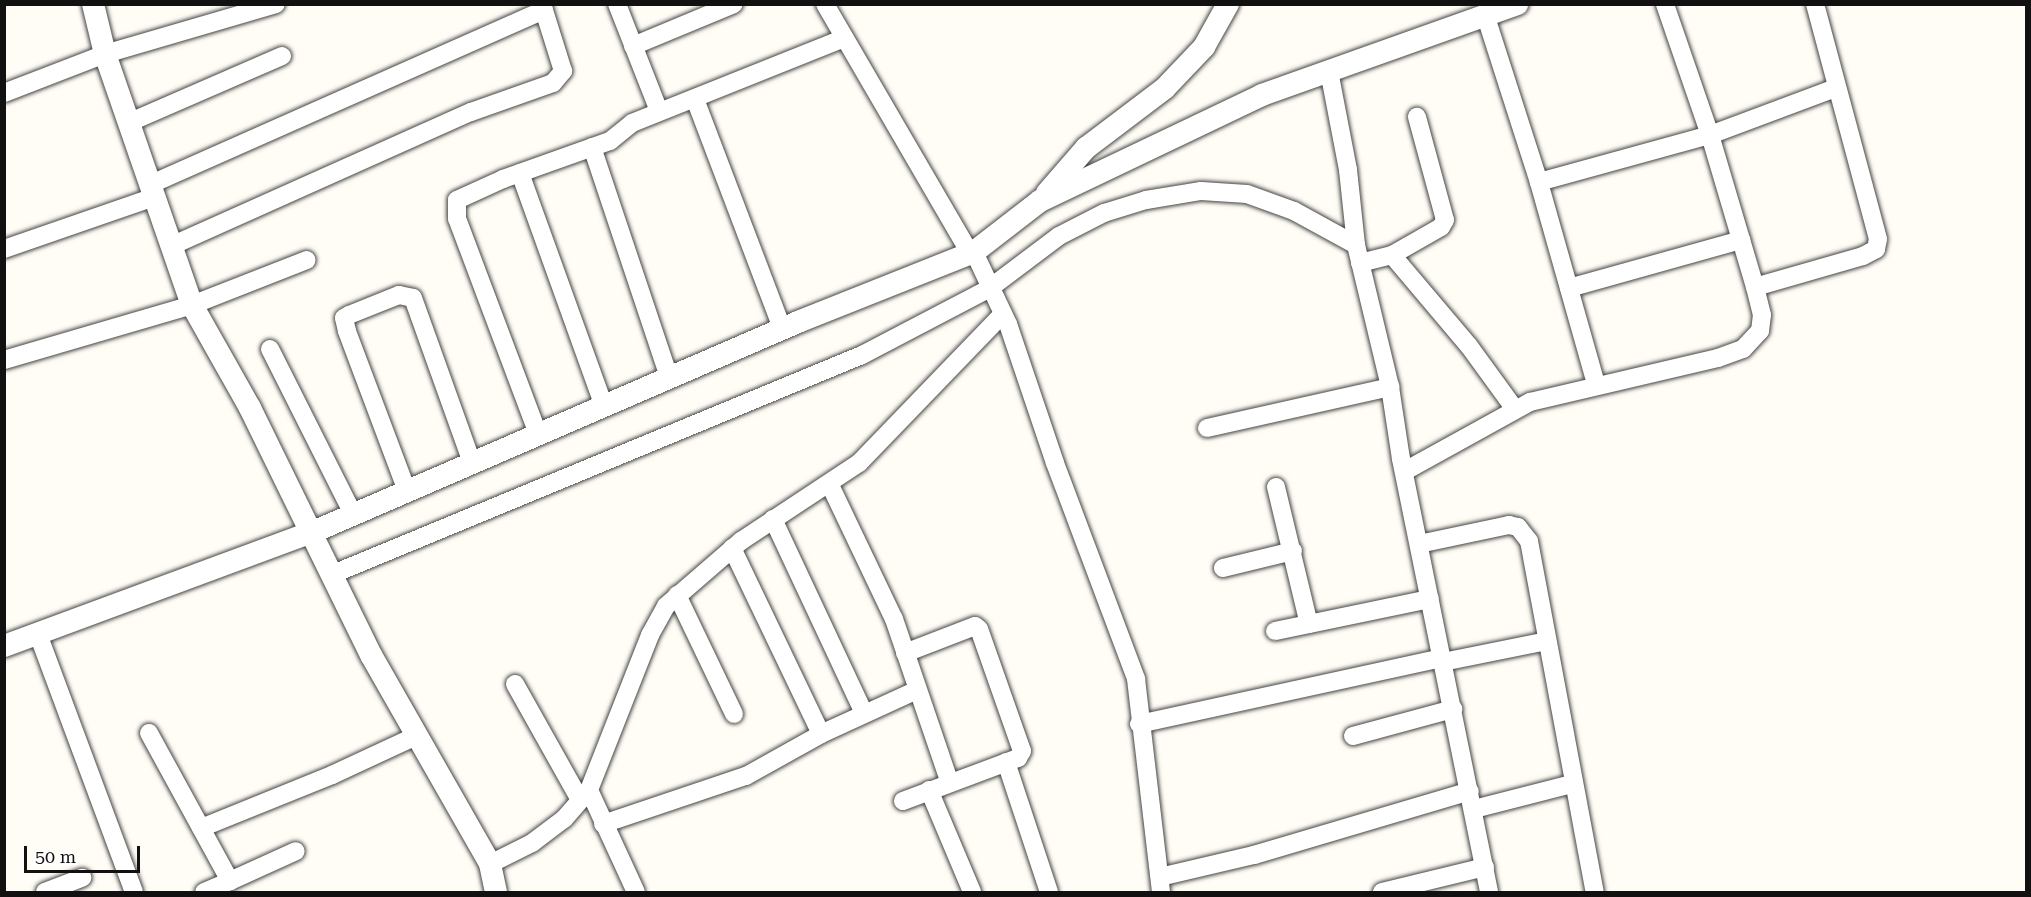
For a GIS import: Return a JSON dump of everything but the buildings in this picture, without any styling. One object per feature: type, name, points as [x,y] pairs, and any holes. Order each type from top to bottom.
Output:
[{"type":"street","points":[[93,4],[105,54],[192,305],[313,532],[371,655],[490,864],[496,892]]},
{"type":"street","points":[[4,93],[105,54],[276,4]]},
{"type":"street","points":[[617,4],[659,111]]},
{"type":"street","points":[[633,46],[734,4]]},
{"type":"street","points":[[825,4],[957,225],[1003,314],[1136,679],[1139,724],[1160,885],[1470,791]]},
{"type":"street","points":[[1040,201],[1086,148],[1173,80],[1204,47],[1228,4]]},
{"type":"street","points":[[4,646],[313,532],[782,328],[972,252],[1040,201],[1262,95],[1518,4]]},
{"type":"street","points":[[1405,471],[1514,408],[1596,384],[1743,349],[1760,331],[1762,315],[1755,287],[1710,135],[1665,4]]},
{"type":"street","points":[[1755,287],[1863,256],[1876,249],[1874,222],[1815,4]]},
{"type":"street","points":[[4,249],[151,191],[543,7],[563,71],[554,83],[471,112],[171,246]]},
{"type":"street","points":[[1485,14],[1539,182],[1596,384]]},
{"type":"street","points":[[538,434],[456,208],[460,196],[610,141],[632,123],[659,111],[695,99],[844,38]]},
{"type":"street","points":[[128,123],[282,56]]},
{"type":"street","points":[[1329,71],[1348,170],[1358,254],[1390,387],[1489,892]]},
{"type":"street","points":[[1539,182],[1710,135],[1836,88]]},
{"type":"street","points":[[695,99],[782,328]]},
{"type":"street","points":[[333,574],[852,360],[990,288],[1059,236],[1104,213],[1146,200],[1201,191],[1247,194],[1294,211],[1358,254],[1392,255],[1441,227],[1445,220],[1417,117]]},
{"type":"street","points":[[591,147],[669,377]]},
{"type":"street","points":[[520,173],[604,406]]},
{"type":"street","points":[[1569,288],[1741,240]]},
{"type":"street","points":[[1392,255],[1462,338],[1514,408]]},
{"type":"street","points":[[4,360],[192,305],[307,260]]},
{"type":"street","points":[[407,491],[347,330],[345,318],[349,315],[399,295],[413,298],[472,463]]},
{"type":"street","points":[[490,864],[532,843],[564,819],[585,795],[650,634],[677,595],[732,548],[772,519],[830,485],[866,455],[1003,314]]},
{"type":"street","points":[[270,349],[353,514]]},
{"type":"street","points":[[1207,428],[1390,387]]},
{"type":"street","points":[[830,485],[894,619],[949,781]]},
{"type":"street","points":[[1276,488],[1309,624]]},
{"type":"street","points":[[772,519],[864,713]]},
{"type":"street","points":[[1419,544],[1509,525],[1518,527],[1529,541],[1572,784],[1595,892]]},
{"type":"street","points":[[732,548],[822,734]]},
{"type":"street","points":[[1223,568],[1293,551]]},
{"type":"street","points":[[677,595],[734,714]]},
{"type":"street","points":[[1275,631],[1430,599]]},
{"type":"street","points":[[903,801],[949,781],[1018,758],[1022,751],[979,628],[975,626],[905,653]]},
{"type":"street","points":[[38,634],[134,892]]},
{"type":"street","points":[[1139,724],[1443,660],[1547,641]]},
{"type":"street","points":[[515,684],[603,824],[636,892]]},
{"type":"street","points":[[603,824],[746,776],[822,734],[917,690]]},
{"type":"street","points":[[1353,736],[1453,709]]},
{"type":"street","points":[[149,733],[230,881]]},
{"type":"street","points":[[201,828],[332,775],[418,735]]},
{"type":"street","points":[[1006,762],[1049,892]]},
{"type":"street","points":[[1473,809],[1572,784]]},
{"type":"street","points":[[929,790],[972,892]]},
{"type":"street","points":[[204,892],[296,851]]},
{"type":"street","points":[[1383,892],[1485,867]]},
{"type":"street","points":[[45,892],[81,878]]}]
